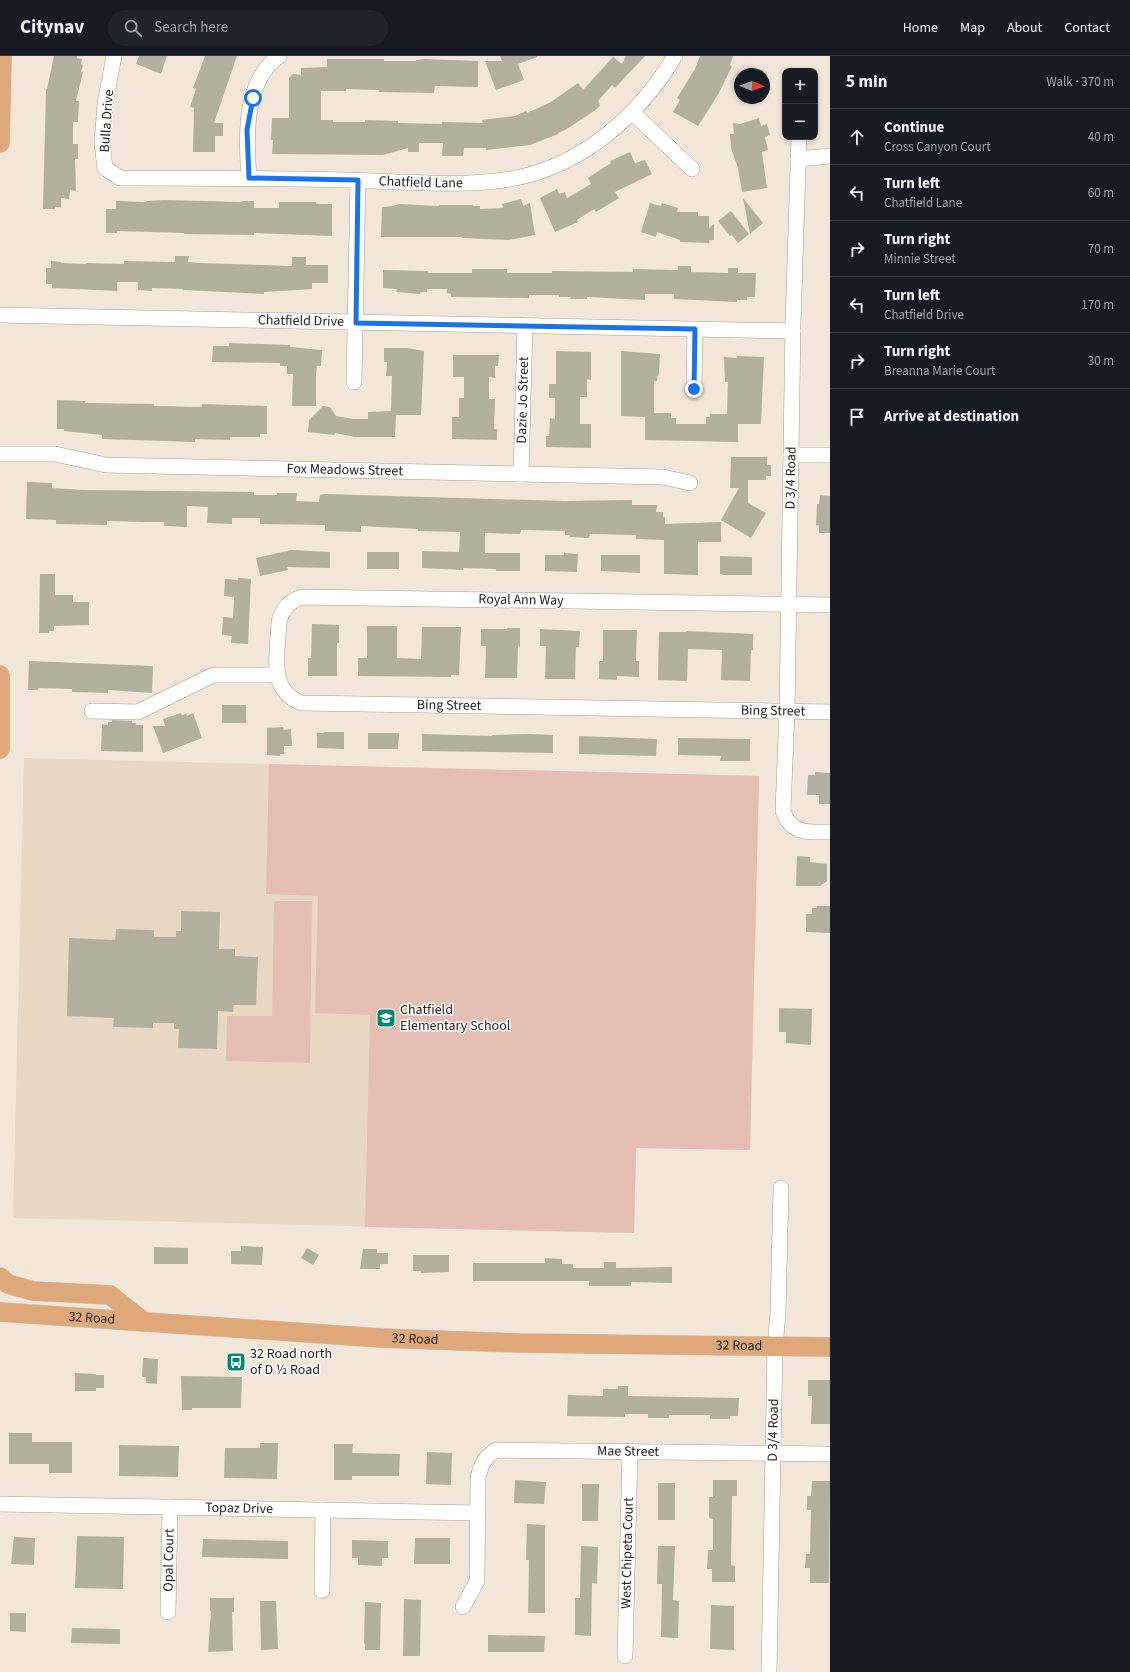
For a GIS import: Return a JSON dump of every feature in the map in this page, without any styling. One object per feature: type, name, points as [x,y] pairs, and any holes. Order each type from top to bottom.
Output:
[{"type":"main road","points":[[0,143],[2,56]]},
{"type":"main road","points":[[0,675],[0,749]]},
{"type":"main road","points":[[0,1277],[8,1284],[33,1291],[110,1295],[144,1322]]},
{"type":"main road","name":"32 Road","points":[[0,1312],[381,1338],[503,1343],[830,1347]]},
{"type":"street","name":"Bulla Drive","points":[[114,56],[105,104],[102,143],[105,168],[120,178]]},
{"type":"street","points":[[249,178],[247,130],[253,98],[261,76],[279,56]]},
{"type":"street","name":"Chatfield Lane","points":[[120,178],[249,178],[478,182],[517,178],[556,165],[594,146],[633,112],[661,79],[675,56]]},
{"type":"street","points":[[633,112],[692,169]]},
{"type":"street","name":"D 3/4 Road","points":[[799,140],[793,331],[787,712],[783,803],[785,818],[794,827],[805,832],[830,832]]},
{"type":"street","points":[[798,159],[830,156]]},
{"type":"street","points":[[354,382],[358,180]]},
{"type":"street","name":"Chatfield Drive","points":[[0,315],[793,331]]},
{"type":"street","name":"Dazie Jo Street","points":[[521,474],[525,326]]},
{"type":"street","points":[[694,389],[695,329]]},
{"type":"street","name":"Fox Meadows Street","points":[[0,454],[54,454],[106,465],[663,477],[690,483]]},
{"type":"street","points":[[791,455],[830,455]]},
{"type":"street","name":"Royal Ann Way","points":[[277,675],[278,622],[281,615],[290,603],[302,597],[830,605]]},
{"type":"street","points":[[92,711],[138,712],[213,675],[277,675]]},
{"type":"street","name":"Bing Street","points":[[277,675],[284,692],[302,703],[830,712]]},
{"type":"street","name":"D 3/4 Road","points":[[769,1672],[775,1347],[778,1313],[781,1188]]},
{"type":"street","name":"Mae Street","points":[[463,1607],[477,1581],[478,1478],[480,1467],[487,1456],[496,1450],[773,1452],[830,1454]]},
{"type":"street","name":"West Chipeta Court","points":[[625,1656],[630,1451]]},
{"type":"street","name":"Topaz Drive","points":[[0,1504],[478,1513]]},
{"type":"street","name":"Opal Court","points":[[168,1612],[170,1507]]},
{"type":"street","points":[[322,1591],[323,1510]]},
{"type":"shaded area","name":"Chatfield Elementary School","points":[[24,758],[759,776],[750,1150],[636,1148],[634,1233],[13,1218]]},
{"type":"shaded area","points":[[269,764],[759,776],[750,1150],[636,1148],[634,1233],[365,1227],[370,1015],[315,1013],[318,896],[266,894]]},
{"type":"shaded area","points":[[274,901],[312,901],[310,1063],[226,1061],[227,1016],[272,1016]]},
{"type":"building","points":[[54,56],[77,56],[77,58],[82,59],[81,64],[83,65],[81,72],[83,72],[76,101],[79,101],[78,122],[73,122],[73,144],[78,144],[78,159],[75,159],[76,191],[70,190],[69,199],[61,198],[61,207],[55,207],[55,209],[43,209],[46,89]]},
{"type":"building","points":[[139,56],[167,56],[161,74],[136,64]]},
{"type":"building","points":[[205,56],[237,56],[214,123],[223,123],[223,136],[215,136],[215,152],[193,152],[194,108],[190,107],[196,89],[193,88]]},
{"type":"building","points":[[500,56],[537,57],[518,64],[524,80],[496,90],[485,61],[502,61]]},
{"type":"building","points":[[626,56],[645,56],[615,88],[612,85],[598,101],[600,105],[597,109],[558,134],[530,145],[486,150],[486,148],[464,148],[463,156],[442,156],[443,143],[419,143],[419,152],[408,152],[408,148],[383,155],[272,154],[272,118],[289,118],[289,78],[293,74],[301,75],[301,68],[327,67],[327,59],[384,59],[384,61],[416,61],[424,59],[478,61],[478,87],[435,86],[434,93],[379,92],[379,90],[346,89],[346,91],[321,91],[321,120],[333,120],[333,122],[365,122],[365,120],[398,121],[398,123],[442,124],[442,122],[483,123],[482,120],[515,116],[526,111],[527,113],[551,102],[578,83],[583,90],[613,57],[622,64]]},
{"type":"building","points":[[700,56],[733,56],[730,65],[732,66],[719,93],[698,126],[673,112],[680,100],[677,98],[695,69]]},
{"type":"building","points":[[759,118],[761,126],[767,124],[770,135],[765,137],[768,150],[762,152],[767,188],[742,192],[738,168],[731,148],[730,134],[734,134],[733,123],[740,124]]},
{"type":"building","points":[[630,152],[635,163],[645,160],[652,174],[615,192],[619,198],[596,212],[594,209],[577,220],[578,222],[555,232],[540,198],[557,189],[559,194],[565,192],[567,198],[591,184],[588,178],[611,163],[610,161]]},
{"type":"building","points":[[743,198],[763,223],[750,234]]},
{"type":"building","points":[[521,199],[523,206],[530,203],[535,235],[509,240],[462,237],[381,237],[382,207],[399,204],[439,206],[473,205],[480,206],[480,209],[503,208],[502,204]]},
{"type":"building","points":[[164,200],[254,201],[254,208],[279,208],[279,202],[316,202],[316,204],[332,204],[332,236],[254,233],[254,235],[184,234],[117,231],[117,233],[106,233],[106,209],[116,209],[116,201],[146,202]]},
{"type":"building","points":[[650,203],[661,206],[662,203],[678,208],[677,212],[698,212],[698,216],[709,216],[709,228],[714,224],[714,240],[709,240],[709,243],[680,242],[680,240],[657,232],[656,237],[641,232]]},
{"type":"building","points":[[731,211],[749,234],[738,243],[732,235],[730,236],[718,221]]},
{"type":"building","points":[[175,256],[189,256],[188,262],[199,263],[292,266],[292,257],[306,257],[306,265],[328,265],[328,283],[312,283],[312,289],[264,292],[264,294],[152,288],[152,291],[138,290],[138,282],[117,282],[117,291],[52,288],[52,284],[46,284],[46,268],[51,268],[51,261],[86,264],[124,264],[124,261],[175,262]]},
{"type":"building","points":[[678,266],[691,266],[691,272],[728,273],[728,268],[738,268],[738,273],[756,273],[755,297],[747,297],[747,300],[737,300],[737,302],[674,299],[674,294],[645,294],[645,300],[587,297],[587,299],[570,299],[571,297],[559,297],[559,295],[529,295],[529,298],[451,297],[451,294],[447,293],[447,289],[427,289],[427,292],[420,292],[420,294],[396,292],[397,289],[383,288],[383,270],[428,271],[428,273],[472,273],[472,269],[507,269],[507,273],[552,273],[552,271],[633,272],[633,269],[678,270]]},
{"type":"building","points":[[229,343],[290,345],[290,347],[322,350],[321,366],[317,366],[316,375],[316,406],[292,406],[293,374],[287,374],[287,366],[280,366],[280,363],[212,362],[213,346],[229,346]]},
{"type":"building","points":[[384,348],[407,348],[424,351],[421,415],[396,415],[395,437],[355,437],[335,433],[334,435],[308,432],[309,420],[323,406],[330,407],[336,416],[353,419],[368,419],[368,412],[391,411],[392,376],[386,376],[387,362],[384,362]]},
{"type":"building","points":[[556,351],[591,352],[591,380],[587,379],[587,397],[580,397],[580,424],[591,424],[591,448],[546,447],[546,436],[549,436],[550,418],[555,419],[555,398],[549,398],[549,384],[556,384]]},
{"type":"building","points":[[621,351],[660,354],[659,374],[657,381],[654,381],[654,413],[671,413],[671,418],[676,418],[676,424],[706,424],[706,417],[710,417],[710,414],[727,414],[728,382],[725,382],[724,357],[764,357],[761,424],[738,424],[738,442],[645,440],[645,417],[621,416]]},
{"type":"building","points":[[453,355],[499,355],[498,366],[495,366],[495,378],[489,377],[489,399],[495,399],[494,429],[497,429],[497,440],[452,439],[452,417],[459,417],[459,398],[464,398],[464,377],[453,377]]},
{"type":"building","points":[[57,400],[85,401],[85,403],[154,404],[154,406],[202,407],[202,404],[267,406],[267,434],[260,434],[260,437],[230,437],[230,440],[195,439],[195,442],[102,439],[102,435],[57,429]]},
{"type":"building","points":[[731,457],[767,457],[767,465],[771,465],[771,476],[766,476],[766,480],[748,480],[748,503],[766,513],[751,538],[721,520],[739,488],[730,488]]},
{"type":"building","points":[[27,482],[52,483],[52,488],[84,490],[254,492],[254,495],[297,493],[296,501],[319,502],[320,495],[325,494],[565,501],[632,500],[632,505],[657,505],[656,512],[663,512],[665,524],[721,522],[721,542],[698,542],[698,575],[664,574],[664,540],[636,539],[636,535],[590,534],[589,538],[570,537],[570,535],[565,535],[565,531],[521,530],[520,534],[485,533],[485,553],[520,553],[520,571],[496,571],[496,569],[463,568],[463,570],[422,568],[422,551],[459,552],[460,532],[418,531],[418,529],[361,526],[361,532],[325,531],[325,525],[260,524],[260,518],[232,518],[232,524],[207,523],[208,507],[187,506],[187,527],[164,526],[164,522],[107,521],[107,525],[56,524],[56,520],[26,519]]},
{"type":"building","points":[[820,495],[830,496],[830,533],[819,533],[819,525],[816,525],[817,504],[819,504]]},
{"type":"building","points":[[291,550],[330,552],[330,568],[287,567],[288,570],[260,576],[256,558]]},
{"type":"building","points":[[367,552],[399,552],[399,569],[367,569]]},
{"type":"building","points":[[564,553],[578,554],[577,572],[545,571],[545,555],[564,555]]},
{"type":"building","points":[[601,555],[640,555],[640,573],[601,571]]},
{"type":"building","points":[[720,556],[752,557],[752,575],[720,574]]},
{"type":"building","points":[[40,574],[55,574],[55,595],[73,595],[73,602],[89,602],[89,625],[54,626],[54,631],[49,631],[49,633],[39,633]]},
{"type":"building","points":[[238,578],[251,579],[248,644],[231,643],[232,636],[222,635],[223,617],[233,618],[234,597],[224,596],[225,579],[238,580]]},
{"type":"building","points":[[312,624],[339,625],[339,643],[337,643],[337,676],[308,676],[308,658],[311,658]]},
{"type":"building","points":[[367,626],[397,626],[397,658],[421,659],[422,627],[461,627],[459,675],[451,675],[451,677],[358,676],[358,658],[367,658]]},
{"type":"building","points":[[520,628],[517,678],[485,678],[486,646],[481,646],[481,629]]},
{"type":"building","points":[[540,629],[580,631],[579,647],[576,647],[575,679],[545,679],[546,646],[540,646]]},
{"type":"building","points":[[603,630],[637,630],[636,661],[639,661],[639,677],[617,676],[617,680],[599,679],[599,661],[603,661]]},
{"type":"building","points":[[686,631],[753,634],[750,681],[721,680],[722,650],[688,649],[687,681],[658,680],[659,632]]},
{"type":"building","points":[[29,661],[153,666],[152,693],[108,690],[108,693],[72,692],[72,689],[38,688],[38,690],[28,690]]},
{"type":"building","points":[[222,705],[246,705],[246,723],[222,723]]},
{"type":"building","points":[[181,713],[182,715],[186,714],[187,716],[193,713],[202,738],[163,753],[153,726],[165,726],[163,719]]},
{"type":"building","points":[[112,720],[132,721],[132,723],[136,723],[136,725],[143,725],[143,752],[101,751],[102,724],[108,725],[108,722],[112,722]]},
{"type":"building","points":[[283,727],[284,730],[291,729],[292,746],[284,746],[284,754],[280,754],[280,756],[267,755],[267,728]]},
{"type":"building","points":[[344,732],[344,749],[317,748],[317,733]]},
{"type":"building","points":[[368,733],[399,733],[398,749],[368,749]]},
{"type":"building","points":[[422,734],[492,736],[530,734],[553,735],[553,753],[422,751]]},
{"type":"building","points":[[579,736],[657,739],[656,756],[579,754]]},
{"type":"building","points":[[678,738],[750,739],[750,761],[720,761],[721,756],[678,755]]},
{"type":"building","points":[[815,772],[830,773],[830,804],[819,804],[819,795],[807,795],[808,775],[815,775]]},
{"type":"building","points":[[797,856],[810,857],[810,862],[827,864],[827,881],[820,886],[796,886]]},
{"type":"building","points":[[817,906],[830,906],[830,933],[806,932],[806,914],[812,914],[812,908],[817,908]]},
{"type":"building","points":[[181,911],[220,912],[219,949],[235,949],[235,956],[258,957],[256,1005],[234,1005],[233,1012],[218,1011],[217,1049],[178,1048],[179,1029],[174,1029],[174,1023],[153,1023],[153,1028],[113,1027],[114,1018],[67,1016],[69,938],[115,940],[116,929],[154,930],[154,937],[176,937],[176,931],[181,931]]},
{"type":"building","points":[[779,1008],[812,1009],[811,1045],[786,1043],[786,1032],[779,1032]]},
{"type":"building","points":[[241,1246],[263,1247],[262,1265],[231,1264],[231,1251],[241,1251]]},
{"type":"building","points":[[154,1247],[188,1248],[188,1264],[154,1264]]},
{"type":"building","points":[[307,1248],[319,1255],[313,1265],[301,1258]]},
{"type":"building","points":[[363,1249],[377,1249],[377,1253],[388,1253],[388,1264],[380,1264],[380,1269],[360,1269]]},
{"type":"building","points":[[413,1255],[449,1255],[449,1272],[421,1273],[421,1271],[413,1271]]},
{"type":"building","points":[[545,1258],[562,1259],[562,1264],[573,1264],[573,1268],[604,1268],[604,1262],[616,1262],[616,1268],[672,1267],[672,1283],[631,1282],[631,1286],[589,1286],[589,1281],[473,1281],[473,1263],[545,1263]]},
{"type":"building","points":[[143,1358],[158,1359],[157,1384],[146,1383],[146,1377],[142,1377]]},
{"type":"building","points":[[75,1373],[104,1375],[104,1388],[96,1388],[96,1391],[75,1391]]},
{"type":"building","points":[[181,1376],[242,1377],[241,1408],[192,1408],[192,1410],[182,1410]]},
{"type":"building","points":[[808,1380],[830,1380],[830,1424],[811,1424],[812,1396],[808,1396]]},
{"type":"building","points":[[618,1386],[628,1386],[628,1396],[739,1398],[738,1416],[730,1416],[730,1419],[710,1419],[710,1415],[669,1415],[669,1418],[648,1418],[648,1414],[625,1414],[625,1417],[567,1416],[568,1395],[603,1396],[603,1389],[618,1389]]},
{"type":"building","points":[[9,1433],[32,1433],[32,1442],[72,1442],[72,1473],[49,1473],[49,1464],[9,1464]]},
{"type":"building","points":[[260,1443],[278,1443],[277,1479],[224,1478],[225,1448],[260,1448]]},
{"type":"building","points":[[334,1444],[353,1444],[352,1453],[400,1454],[399,1476],[352,1476],[352,1480],[334,1480]]},
{"type":"building","points":[[119,1445],[179,1446],[178,1477],[119,1476]]},
{"type":"building","points":[[427,1452],[452,1453],[451,1485],[426,1484]]},
{"type":"building","points":[[515,1480],[546,1482],[544,1504],[514,1503]]},
{"type":"building","points":[[713,1480],[737,1480],[737,1496],[732,1496],[731,1565],[735,1566],[735,1582],[712,1582],[712,1569],[707,1569],[708,1550],[713,1550],[713,1519],[709,1518],[709,1497],[713,1497]]},
{"type":"building","points":[[812,1481],[830,1481],[829,1583],[810,1583],[810,1568],[805,1568],[806,1554],[810,1554],[811,1510],[807,1510],[807,1496],[811,1496]]},
{"type":"building","points":[[658,1483],[675,1483],[675,1520],[658,1520]]},
{"type":"building","points":[[582,1484],[599,1484],[598,1521],[582,1521]]},
{"type":"building","points":[[527,1524],[545,1525],[545,1613],[528,1613],[529,1560],[526,1560]]},
{"type":"building","points":[[77,1536],[124,1537],[123,1589],[75,1588]]},
{"type":"building","points":[[14,1537],[35,1538],[34,1565],[11,1564]]},
{"type":"building","points":[[415,1538],[450,1538],[450,1564],[414,1564]]},
{"type":"building","points":[[203,1539],[288,1541],[288,1559],[202,1557]]},
{"type":"building","points":[[352,1540],[388,1541],[388,1558],[382,1558],[382,1566],[358,1565],[358,1558],[352,1558]]},
{"type":"building","points":[[581,1546],[598,1547],[597,1584],[592,1583],[591,1636],[575,1635],[575,1598],[580,1598]]},
{"type":"building","points":[[658,1546],[675,1546],[673,1600],[679,1601],[678,1638],[661,1637],[662,1584],[657,1584]]},
{"type":"building","points":[[210,1598],[234,1598],[234,1612],[232,1612],[233,1651],[208,1652],[211,1611]]},
{"type":"building","points":[[404,1599],[421,1600],[420,1656],[403,1656]]},
{"type":"building","points":[[260,1601],[276,1601],[278,1649],[261,1650]]},
{"type":"building","points":[[365,1602],[381,1603],[380,1650],[365,1650]]},
{"type":"building","points":[[711,1605],[734,1606],[734,1650],[710,1649]]},
{"type":"building","points":[[10,1613],[26,1613],[26,1632],[10,1631]]},
{"type":"building","points":[[72,1628],[120,1629],[120,1644],[71,1643]]},
{"type":"building","points":[[488,1635],[545,1636],[544,1652],[488,1652]]},
{"type":"place","name":"Chatfield Elementary School","points":[[386,1018]]},
{"type":"place","name":"32 Road north of D ½ Road","points":[[236,1362]]},
{"type":"route","points":[[253,98],[247,130],[249,178],[358,180],[356,323],[695,329],[694,389]]}]
